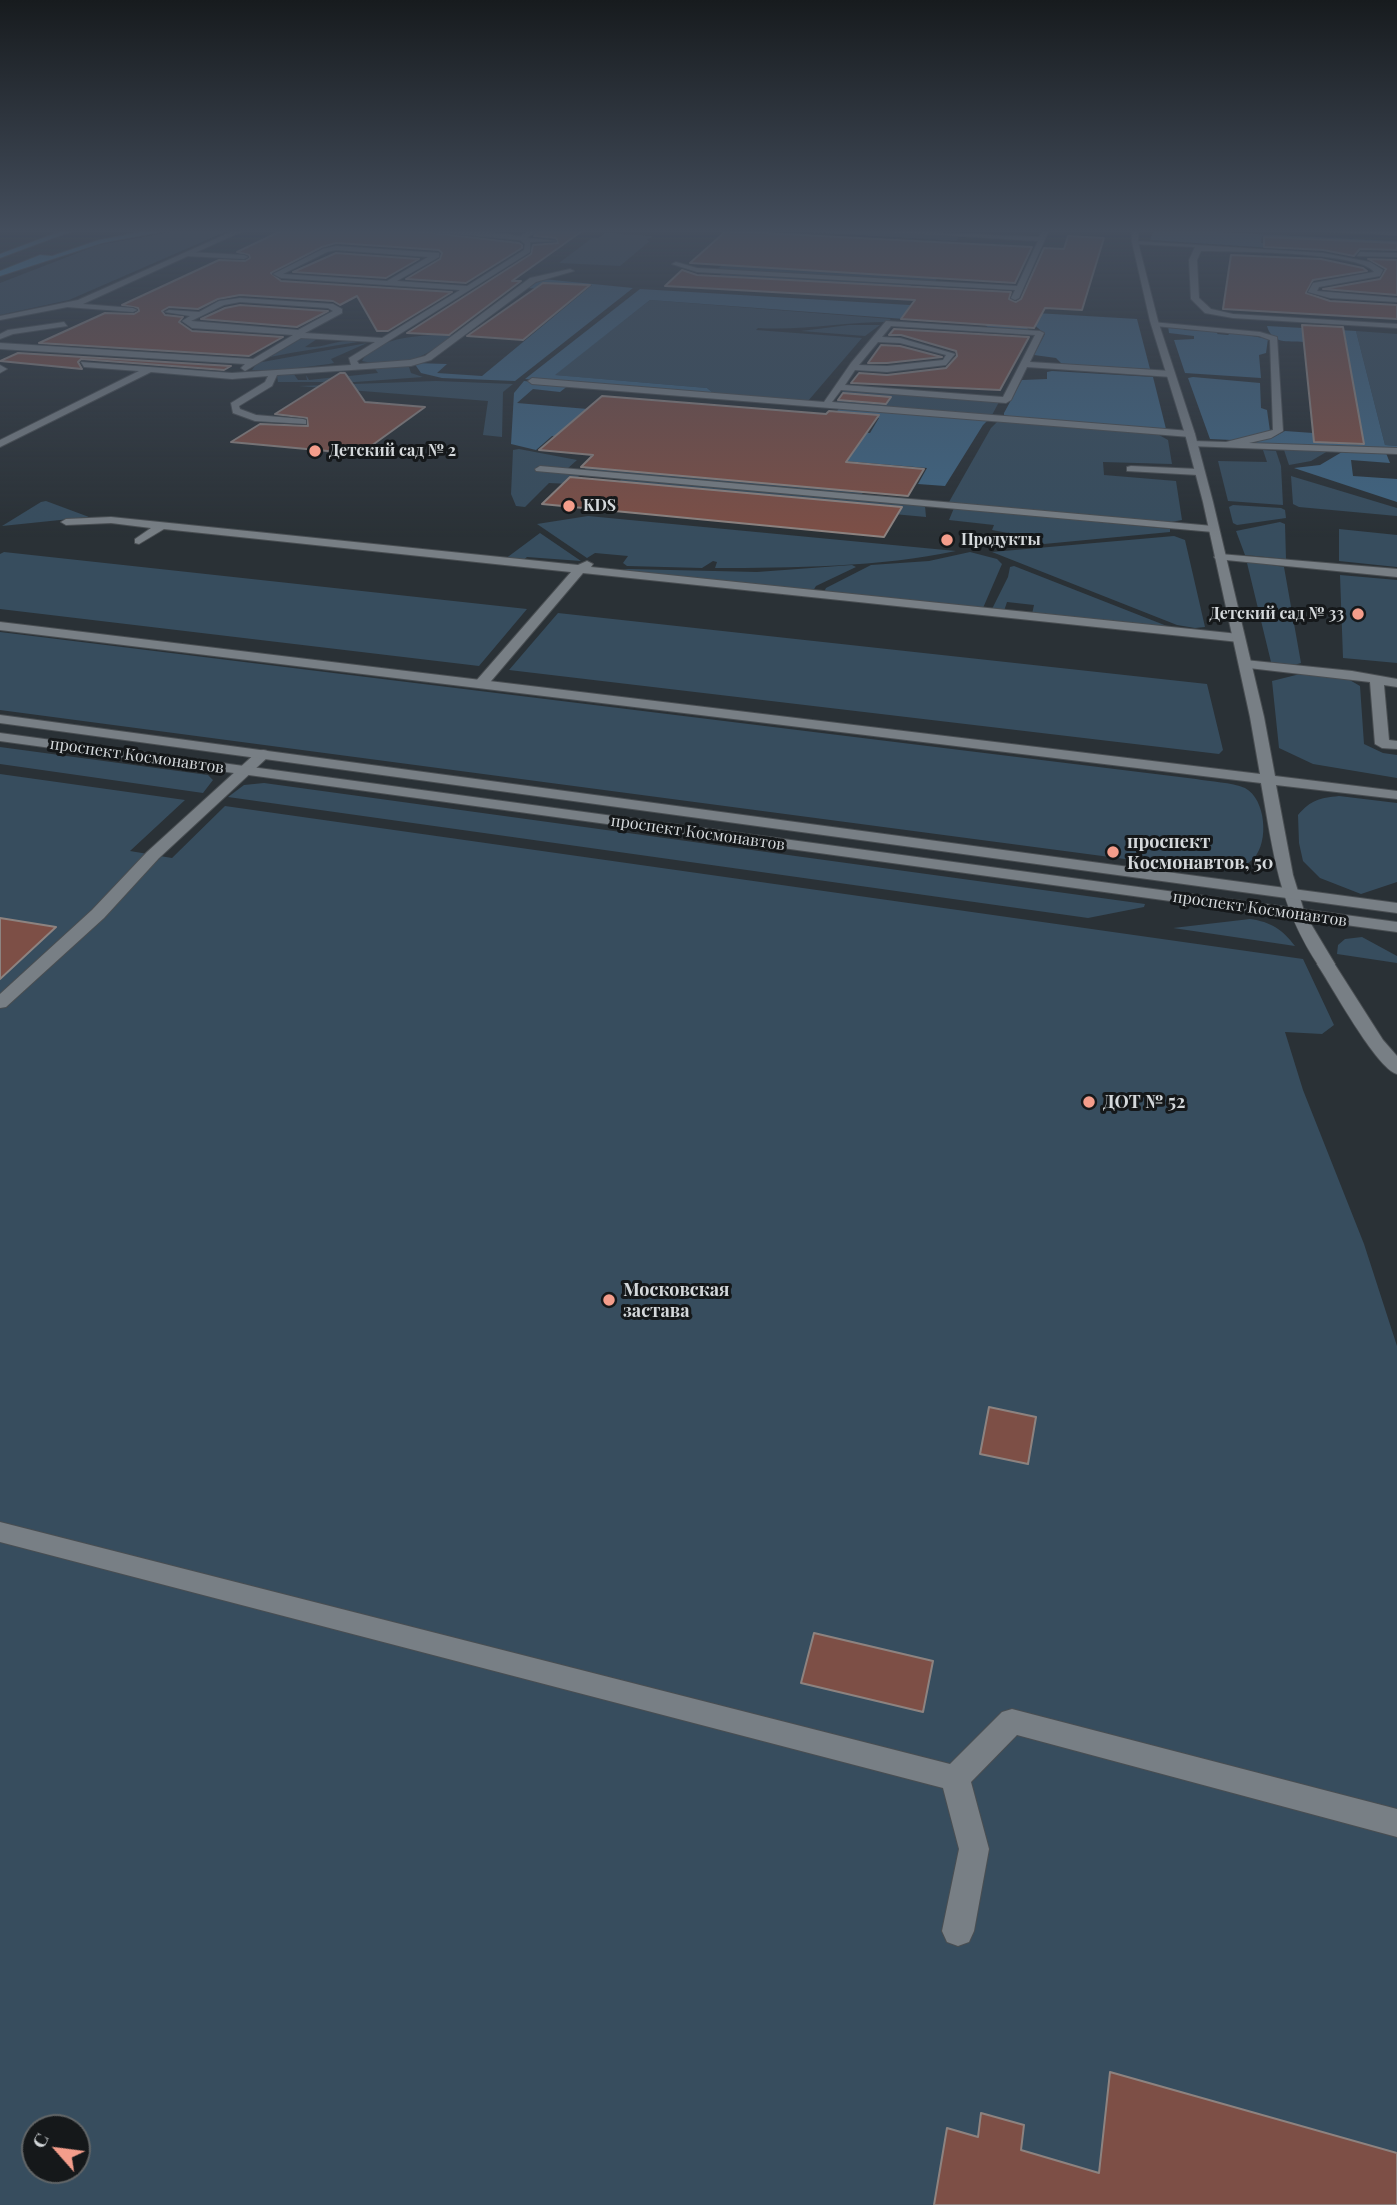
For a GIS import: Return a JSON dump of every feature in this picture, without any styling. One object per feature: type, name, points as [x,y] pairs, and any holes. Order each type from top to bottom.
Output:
[{"type":"street","points":[[0,337],[18,332]]},
{"type":"street","points":[[32,332],[40,339]]},
{"type":"street","points":[[276,332],[382,340]]},
{"type":"street","points":[[243,376],[244,369],[253,362],[303,332]]},
{"type":"street","points":[[357,368],[352,360],[395,332]]},
{"type":"street","points":[[84,364],[148,371],[243,376],[357,368],[424,360],[463,332]]},
{"type":"street","points":[[826,405],[881,332]]},
{"type":"street","points":[[839,387],[1006,400],[1040,333],[1026,332]]},
{"type":"street","points":[[1158,332],[1191,439],[1220,557],[1245,664],[1290,892],[1297,914],[1326,964]]},
{"type":"street","points":[[1222,446],[1268,436],[1278,431],[1274,339],[1260,334],[1238,332]]},
{"type":"street","points":[[316,345],[330,337]]},
{"type":"street","points":[[854,367],[887,369],[947,362],[951,354],[901,341],[875,339]]},
{"type":"street","points":[[0,346],[253,362]]},
{"type":"street","points":[[1024,364],[1171,374]]},
{"type":"street","points":[[0,444],[120,382],[148,371]]},
{"type":"street","points":[[120,382],[152,382],[170,372]]},
{"type":"street","points":[[275,373],[268,384],[234,405],[236,411],[255,418],[303,422]]},
{"type":"street","points":[[1191,439],[1251,453],[1397,451]]},
{"type":"street","points":[[1239,443],[1251,453]]},
{"type":"street","points":[[540,468],[1213,529]]},
{"type":"street","points":[[1131,469],[1198,472]]},
{"type":"street","points":[[592,488],[606,475]]},
{"type":"street","points":[[943,521],[951,506]]},
{"type":"street","points":[[66,522],[99,520],[162,526],[1239,638]]},
{"type":"street","points":[[139,541],[162,526]]},
{"type":"street","points":[[1220,557],[1397,573]]},
{"type":"street","points":[[481,684],[579,570],[603,560]]},
{"type":"street","points":[[0,626],[1397,795]]},
{"type":"street","points":[[1245,664],[1353,675],[1397,683]]},
{"type":"street","points":[[1377,681],[1382,744],[1397,746]]},
{"type":"street","name":"проспект Космонавтов","points":[[0,719],[1397,908]]},
{"type":"street","name":"проспект Космонавтов","points":[[0,737],[1397,927]]},
{"type":"street","points":[[0,1003],[97,914],[153,855],[263,754]]},
{"type":"street","points":[[0,1532],[955,1778]]},
{"type":"street","points":[[955,1778],[1012,1721],[1397,1823]]},
{"type":"street","points":[[955,1778],[974,1849],[958,1931]]},
{"type":"lane","points":[[531,381],[1191,439]]},
{"type":"lane","points":[[1326,964],[1376,1043],[1397,1068]]},
{"type":"shaded area","points":[[535,332],[577,332],[515,381],[442,378],[421,373],[414,363],[447,364],[437,373],[482,376]]},
{"type":"shaded area","points":[[585,332],[610,332],[555,375],[707,388],[713,393],[525,379]]},
{"type":"shaded area","points":[[609,332],[781,332],[862,338],[808,401],[713,393],[707,388],[554,375]]},
{"type":"shaded area","points":[[813,332],[871,332],[865,336]]},
{"type":"shaded area","points":[[1043,332],[1140,332],[1150,369],[1062,364],[1056,358],[1034,355],[1045,334]]},
{"type":"shaded area","points":[[1218,332],[1217,334],[1228,335],[1231,332],[1268,339],[1266,353],[1259,355],[1261,378],[1185,373],[1174,340],[1194,339],[1194,336],[1169,333]]},
{"type":"shaded area","points":[[1269,332],[1356,332],[1385,445],[1397,446],[1397,450],[1252,446],[1248,443],[1272,438],[1285,431],[1313,433],[1315,442],[1364,445],[1345,336],[1303,333],[1304,342],[1276,339]]},
{"type":"shaded area","points":[[1356,332],[1397,334],[1397,446],[1385,445]]},
{"type":"shaded area","points":[[455,335],[412,360],[388,364],[362,361],[378,346],[404,338]]},
{"type":"shaded area","points":[[304,337],[317,339],[305,347],[343,341],[358,342],[270,357]]},
{"type":"shaded area","points":[[367,343],[331,359],[334,363],[282,370],[252,370],[257,363]]},
{"type":"shaded area","points":[[408,364],[411,373],[423,377],[355,382],[278,382],[277,376],[293,373],[298,380],[307,380],[306,375],[309,380],[346,376],[343,371],[349,376],[378,373],[374,367]]},
{"type":"shaded area","points":[[1047,372],[1153,377],[1166,429],[1004,416],[1022,380],[1047,379]]},
{"type":"shaded area","points":[[1188,378],[1260,383],[1261,408],[1267,410],[1270,431],[1267,434],[1232,440],[1210,439]]},
{"type":"shaded area","points":[[436,381],[513,384],[503,392],[502,437],[483,435],[488,401],[299,386]]},
{"type":"shaded area","points":[[524,381],[569,385],[560,392],[533,389],[517,403],[870,433],[879,418],[835,414],[840,407],[989,419],[945,486],[918,484],[927,468],[552,436],[536,450],[511,444],[514,393]]},
{"type":"shaded area","points":[[847,389],[999,402],[992,415],[836,403]]},
{"type":"shaded area","points":[[997,422],[1159,435],[1168,440],[1172,464],[1103,462],[1104,475],[1176,481],[1182,520],[1171,522],[952,504],[949,502],[991,428]]},
{"type":"shaded area","points":[[513,450],[577,460],[567,469],[538,466],[535,470],[581,474],[571,484],[549,483],[525,507],[516,506],[511,494]]},
{"type":"shaded area","points":[[1263,450],[1276,451],[1281,466],[1283,505],[1228,501],[1218,461],[1267,462]]},
{"type":"shaded area","points":[[1284,450],[1328,451],[1311,461],[1289,465]]},
{"type":"shaded area","points":[[1342,452],[1386,453],[1390,463],[1351,460],[1353,476],[1397,479],[1397,502],[1294,468],[1320,465]]},
{"type":"shaded area","points":[[591,459],[867,485],[861,496],[587,471],[584,467]]},
{"type":"shaded area","points":[[1291,476],[1397,508],[1397,516],[1299,507],[1293,504]]},
{"type":"shaded area","points":[[623,478],[925,506],[926,517],[612,488]]},
{"type":"shaded area","points":[[46,501],[89,517],[2,526],[41,502]]},
{"type":"shaded area","points":[[1229,507],[1281,508],[1285,510],[1286,518],[1237,525],[1233,523]]},
{"type":"shaded area","points":[[954,508],[1170,529],[1170,532],[1044,544],[1024,536],[992,530],[994,525],[949,520]]},
{"type":"shaded area","points":[[588,516],[956,551],[836,566],[715,568],[717,562],[713,561],[702,568],[627,566],[623,563],[628,556],[595,553],[587,558],[537,524]]},
{"type":"shaded area","points":[[1280,522],[1285,524],[1286,559],[1245,555],[1236,531]]},
{"type":"shaded area","points":[[1339,529],[1397,535],[1397,567],[1339,561]]},
{"type":"shaded area","points":[[540,533],[581,561],[527,557],[522,561],[505,559]]},
{"type":"shaded area","points":[[1174,536],[1185,540],[1205,627],[1177,625],[992,552]]},
{"type":"shaded area","points":[[4,552],[527,609],[479,666],[0,609],[0,554]]},
{"type":"shaded area","points":[[970,552],[997,559],[1002,564],[983,608],[824,592],[826,588],[871,565],[929,561]]},
{"type":"shaded area","points":[[1247,563],[1284,567],[1301,663],[1294,665],[1271,662]]},
{"type":"shaded area","points":[[852,565],[856,567],[816,586],[813,591],[618,571],[757,572]]},
{"type":"shaded area","points":[[1014,566],[1172,628],[1032,614],[1034,605],[1007,602],[1004,611],[992,609],[1008,577],[1010,567]]},
{"type":"shaded area","points":[[1340,575],[1397,580],[1397,663],[1343,658]]},
{"type":"shaded area","points":[[558,613],[1207,684],[1223,750],[1219,754],[509,670]]},
{"type":"shaded area","points":[[0,632],[1227,783],[1245,788],[1257,801],[1263,821],[1262,842],[1254,858],[1244,866],[1226,871],[1208,870],[0,710]]},
{"type":"shaded area","points":[[1300,674],[1348,679],[1360,686],[1364,744],[1383,753],[1397,755],[1397,778],[1313,764],[1279,748],[1272,681]]},
{"type":"shaded area","points":[[0,747],[208,775],[213,780],[203,793],[0,764]]},
{"type":"shaded area","points":[[0,774],[185,800],[130,851],[172,858],[225,806],[1303,959],[1334,1025],[1322,1034],[1285,1032],[1303,1090],[1364,1244],[1397,1346],[1397,2205],[0,2205]]},
{"type":"shaded area","points":[[264,783],[1145,904],[1144,907],[1088,918],[228,797],[244,785]]},
{"type":"shaded area","points":[[1339,796],[1397,803],[1397,882],[1361,894],[1320,878],[1303,861],[1298,815],[1316,801]]},
{"type":"shaded area","points":[[1250,919],[1276,927],[1295,946],[1173,928]]},
{"type":"shaded area","points":[[1362,937],[1397,956],[1397,963],[1337,954],[1338,945],[1345,939]]},
{"type":"building","points":[[63,332],[206,332],[283,337],[249,356],[39,343]]},
{"type":"building","points":[[409,332],[453,332],[449,335]]},
{"type":"building","points":[[473,332],[533,332],[523,340],[467,336]]},
{"type":"building","points":[[892,332],[943,332],[1029,337],[1000,390],[851,383],[859,373],[887,375],[946,368],[957,356],[956,351],[901,335],[889,335]]},
{"type":"building","points":[[1303,332],[1344,332],[1364,444],[1314,442]]},
{"type":"building","points":[[881,345],[900,346],[942,357],[868,363]]},
{"type":"building","points":[[18,353],[231,366],[224,370],[81,359],[78,362],[82,369],[0,361]]},
{"type":"building","points":[[340,373],[345,373],[365,402],[425,407],[360,454],[231,442],[260,424],[308,426],[307,418],[275,414]]},
{"type":"building","points":[[843,393],[891,397],[886,404],[838,400]]},
{"type":"building","points":[[602,396],[826,414],[829,411],[879,415],[846,462],[924,469],[908,496],[581,467],[593,455],[539,450]]},
{"type":"building","points":[[570,477],[902,507],[884,537],[542,504]]},
{"type":"building","points":[[0,918],[56,927],[0,979]]},
{"type":"building","points":[[989,1407],[1036,1417],[1028,1464],[980,1454]]},
{"type":"building","points":[[814,1633],[933,1661],[923,1712],[801,1683]]},
{"type":"building","points":[[1110,2072],[1397,2153],[1397,2205],[934,2205],[947,2128],[978,2137],[981,2113],[1024,2125],[1021,2150],[1099,2173]]},
{"type":"place","name":"Детский сад № 2","points":[[315,451]]},
{"type":"place","name":"KDS","points":[[569,506]]},
{"type":"place","name":"Продукты","points":[[947,540]]},
{"type":"place","name":"Детский сад № 33","points":[[1358,614]]},
{"type":"place","name":"проспект Космонавтов, 50","points":[[1113,852]]},
{"type":"place","name":"ДОТ № 52","points":[[1089,1102]]},
{"type":"place","name":"Московская застава","points":[[609,1300]]}]
